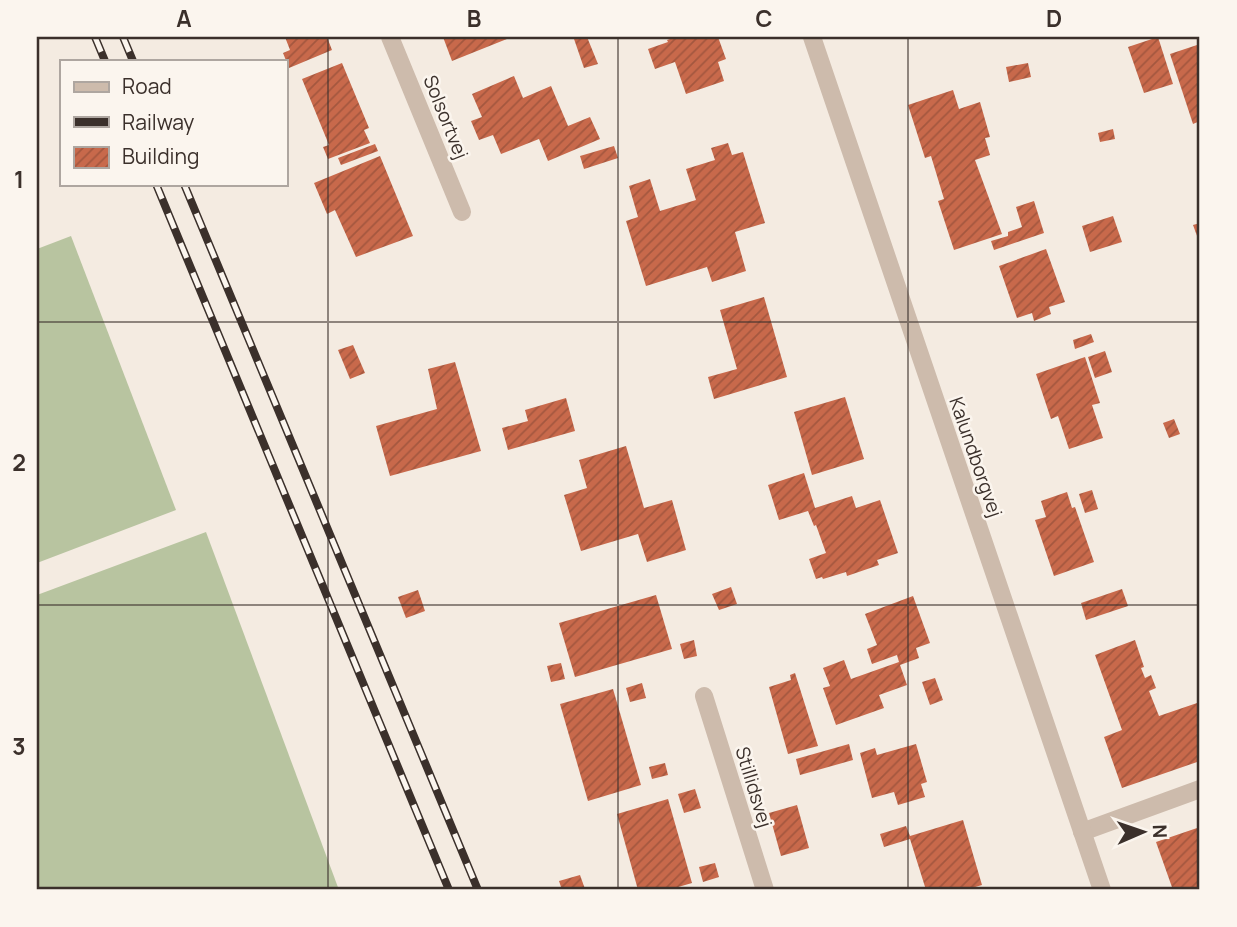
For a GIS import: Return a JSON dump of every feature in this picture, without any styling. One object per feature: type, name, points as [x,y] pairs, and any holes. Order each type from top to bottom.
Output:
[{"type":"street","name":"Solsortvej","points":[[390,37],[463,212]]},
{"type":"street","name":"Kalundborgvej","points":[[811,37],[1102,890]]},
{"type":"street","name":"Stillidsvej","points":[[704,696],[765,890]]},
{"type":"street","points":[[1082,832],[1200,789]]},
{"type":"green space","points":[[71,236],[176,510],[37,563],[37,249]]},
{"type":"green space","points":[[206,532],[339,890],[37,890],[37,595]]},
{"type":"building","points":[[285,37],[327,37],[332,50],[289,68],[283,53],[290,50]]},
{"type":"building","points":[[443,37],[512,37],[452,61]]},
{"type":"building","points":[[587,37],[598,64],[584,68],[574,39]]},
{"type":"building","points":[[676,37],[718,37],[726,59],[718,62],[724,81],[686,94],[675,62],[655,69],[648,49]]},
{"type":"building","points":[[1158,37],[1173,84],[1144,93],[1128,47]]},
{"type":"building","points":[[1200,44],[1200,121],[1193,124],[1170,54]]},
{"type":"building","points":[[342,63],[369,128],[364,130],[370,143],[328,159],[323,147],[329,145],[302,79]]},
{"type":"building","points":[[1028,63],[1031,77],[1009,82],[1006,67]]},
{"type":"building","points":[[514,76],[523,98],[551,86],[568,126],[590,117],[600,139],[548,161],[539,139],[501,154],[493,135],[479,140],[471,121],[482,117],[472,94]]},
{"type":"building","points":[[953,90],[959,109],[980,102],[990,137],[985,138],[990,155],[975,160],[1002,234],[954,250],[938,201],[944,199],[931,156],[925,158],[908,105]]},
{"type":"building","points":[[1113,129],[1115,139],[1100,142],[1098,133]]},
{"type":"building","points":[[728,143],[732,155],[743,152],[765,223],[735,232],[746,271],[712,282],[707,267],[646,286],[626,221],[638,217],[629,186],[650,179],[660,211],[696,200],[686,169],[715,160],[711,148]]},
{"type":"building","points":[[375,144],[378,151],[341,165],[338,158]]},
{"type":"building","points":[[614,146],[618,158],[584,169],[580,156]]},
{"type":"building","points":[[380,156],[413,236],[356,257],[335,210],[327,214],[314,183]]},
{"type":"building","points":[[1034,201],[1044,233],[994,250],[991,241],[1008,236],[1008,232],[1022,227],[1016,207]]},
{"type":"building","points":[[1113,216],[1122,242],[1090,252],[1082,226]]},
{"type":"building","points":[[1200,223],[1200,244],[1193,225]]},
{"type":"building","points":[[1046,249],[1065,302],[1049,307],[1051,314],[1034,321],[1032,313],[1017,318],[999,266]]},
{"type":"building","points":[[764,297],[787,377],[714,399],[708,377],[737,369],[720,310]]},
{"type":"building","points":[[1091,334],[1094,342],[1075,349],[1073,340]]},
{"type":"building","points":[[353,345],[365,373],[350,379],[338,350]]},
{"type":"building","points":[[1105,351],[1112,372],[1095,378],[1088,357]]},
{"type":"building","points":[[1085,357],[1100,403],[1092,405],[1103,438],[1069,449],[1058,416],[1051,419],[1036,374]]},
{"type":"building","points":[[455,362],[481,451],[390,476],[376,426],[437,409],[428,369]]},
{"type":"building","points":[[845,397],[864,459],[812,475],[794,412]]},
{"type":"building","points":[[566,398],[575,431],[508,450],[502,428],[528,421],[525,410]]},
{"type":"building","points":[[1174,419],[1180,434],[1169,438],[1163,423]]},
{"type":"building","points":[[626,446],[644,508],[672,500],[686,550],[647,562],[638,534],[581,551],[564,495],[587,488],[579,460]]},
{"type":"building","points":[[804,473],[815,508],[852,496],[856,508],[880,500],[898,553],[877,560],[879,565],[847,576],[846,572],[816,579],[809,559],[826,553],[816,525],[814,526],[808,511],[779,520],[768,485]]},
{"type":"building","points":[[1092,490],[1098,509],[1085,513],[1079,494]]},
{"type":"building","points":[[1067,492],[1094,562],[1054,576],[1035,520],[1046,517],[1041,501]]},
{"type":"building","points":[[731,587],[737,604],[719,610],[712,594]]},
{"type":"building","points":[[1122,589],[1128,606],[1086,620],[1081,603]]},
{"type":"building","points":[[418,590],[425,611],[406,618],[398,597]]},
{"type":"building","points":[[656,595],[672,649],[575,677],[559,623]]},
{"type":"building","points":[[913,596],[930,643],[916,648],[919,658],[900,665],[907,685],[879,695],[884,708],[836,725],[823,688],[830,686],[823,668],[844,660],[851,679],[899,662],[897,655],[872,664],[867,649],[877,645],[865,614]]},
{"type":"building","points":[[694,640],[697,656],[684,659],[680,644]]},
{"type":"building","points":[[1135,640],[1145,678],[1151,675],[1156,688],[1149,691],[1159,716],[1200,702],[1200,761],[1122,788],[1104,737],[1122,730],[1095,655]]},
{"type":"building","points":[[561,663],[565,679],[551,682],[547,666]]},
{"type":"building","points":[[795,673],[818,746],[788,754],[769,687],[791,680],[790,675]]},
{"type":"building","points":[[935,678],[943,700],[930,705],[922,682]]},
{"type":"building","points":[[642,683],[646,698],[630,702],[626,688]]},
{"type":"building","points":[[613,689],[641,785],[588,801],[560,704]]},
{"type":"building","points":[[849,744],[853,760],[800,775],[796,759]]},
{"type":"building","points":[[916,744],[927,782],[921,784],[925,797],[898,805],[894,792],[872,798],[860,753],[875,748],[877,755]]},
{"type":"building","points":[[665,763],[668,775],[652,779],[649,767]]},
{"type":"building","points":[[695,789],[701,808],[684,813],[678,794]]},
{"type":"building","points":[[668,799],[692,883],[668,890],[638,890],[617,814]]},
{"type":"building","points":[[797,805],[809,848],[781,856],[769,813]]},
{"type":"building","points":[[963,820],[982,885],[965,890],[926,890],[910,839],[884,847],[880,834],[906,826],[910,836]]},
{"type":"building","points":[[1200,827],[1200,890],[1173,890],[1156,842]]},
{"type":"building","points":[[715,863],[719,877],[703,882],[699,867]]},
{"type":"building","points":[[580,875],[585,889],[562,890],[559,881]]},
{"type":"railway","points":[[95,37],[105,60]]},
{"type":"railway","points":[[123,37],[133,60]]},
{"type":"railway","points":[[157,186],[449,890]]},
{"type":"railway","points":[[185,186],[478,890]]}]
